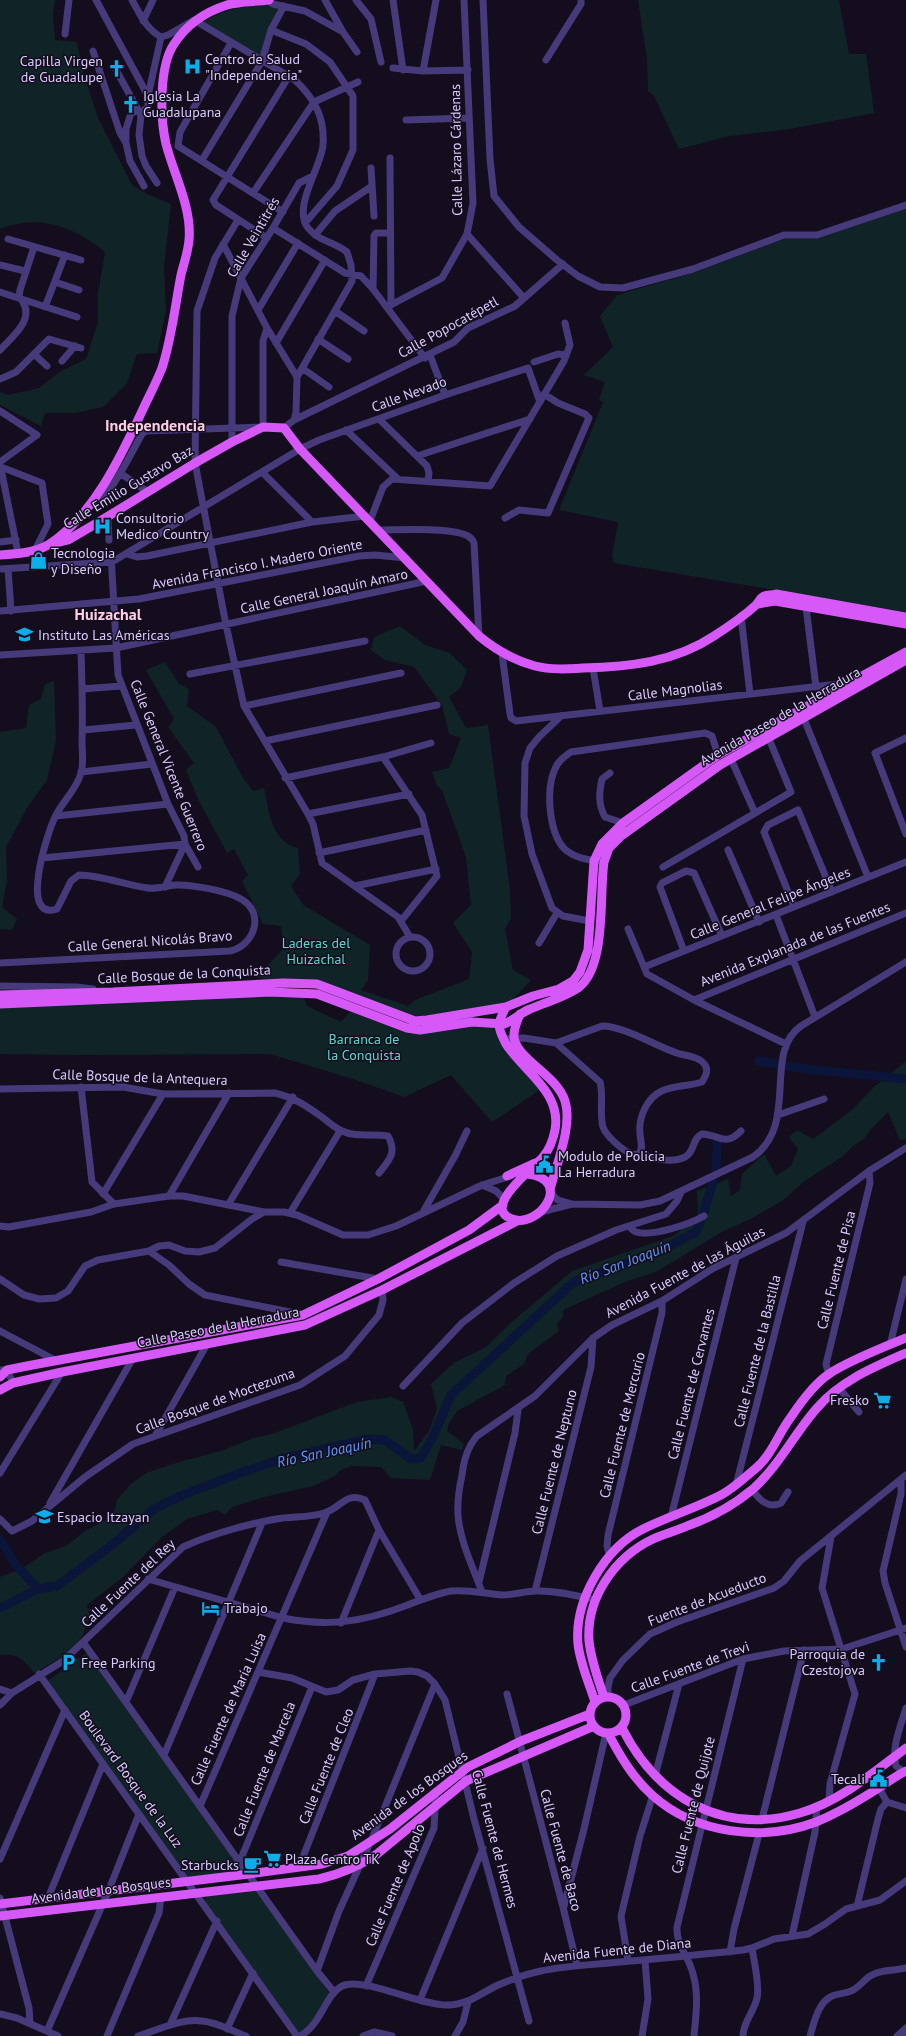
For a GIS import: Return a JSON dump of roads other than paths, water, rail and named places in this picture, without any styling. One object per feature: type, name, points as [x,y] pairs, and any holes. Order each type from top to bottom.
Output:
[{"type":"main road","points":[[0,555],[35,550],[48,545],[68,528],[96,497],[113,470],[162,369],[174,324],[181,276],[189,241],[189,222],[166,143],[163,122],[162,100],[164,77],[173,44],[194,20],[214,10],[232,4],[269,0]]},
{"type":"main road","points":[[263,427],[284,428],[300,449],[406,558],[479,636],[502,654],[518,661],[551,669],[593,668],[648,663],[693,648],[741,616],[757,604],[762,597],[776,594],[906,617]]},
{"type":"main road","name":"Calle Emilio Gustavo Baz","points":[[48,545],[68,540],[195,463],[232,442],[263,427]]},
{"type":"main road","points":[[757,604],[775,601],[906,624]]},
{"type":"main road","name":"Avenida Paseo de la Herradura","points":[[801,713],[847,683],[906,652]]},
{"type":"main road","name":"Avenida Paseo de la Herradura","points":[[499,1024],[508,1023],[520,1014],[568,994],[579,987],[588,978],[597,952],[599,862],[609,848],[621,836],[718,755],[767,732],[801,713],[906,660]]},
{"type":"main road","name":"Avenida Paseo de la Herradura","points":[[506,1008],[533,996],[559,989],[573,981],[580,972],[588,950],[590,921],[602,844],[623,823],[731,759],[767,732]]},
{"type":"main road","name":"Calle Bosque de la Conquista","points":[[0,995],[113,992],[283,983],[317,984],[415,1020],[427,1020],[506,1008]]},
{"type":"main road","name":"Calle Bosque de la Conquista","points":[[0,1004],[270,992],[302,993],[317,994],[407,1028],[420,1030],[472,1022],[499,1024]]},
{"type":"main road","points":[[506,1008],[499,1024],[503,1039],[512,1053],[544,1087],[553,1101],[556,1112],[555,1128],[551,1145],[540,1161],[525,1176],[513,1185],[503,1202],[507,1216],[517,1221],[537,1213],[545,1206],[566,1128],[566,1101],[559,1088],[519,1049],[514,1038],[515,1027],[520,1014]]},
{"type":"main road","points":[[486,1022],[487,1010]]},
{"type":"main road","points":[[546,1153],[558,1158]]},
{"type":"main road","points":[[507,1176],[540,1161]]},
{"type":"main road","points":[[525,1176],[541,1178],[546,1181],[550,1192]]},
{"type":"main road","name":"Calle Paseo de la Herradura","points":[[4,1370],[303,1315],[378,1279],[469,1230],[503,1202]]},
{"type":"main road","name":"Calle Paseo de la Herradura","points":[[0,1390],[12,1383],[24,1380],[133,1358],[206,1346],[305,1325],[382,1290],[517,1221]]},
{"type":"main road","points":[[382,1290],[407,1264]]},
{"type":"main road","points":[[905,1771],[879,1788],[817,1822],[795,1829],[759,1834],[702,1824],[674,1811],[653,1796],[627,1765],[607,1733],[594,1726],[590,1714],[595,1702],[578,1644],[578,1627],[586,1598],[596,1574],[609,1554],[642,1530],[721,1495],[736,1486],[771,1452],[790,1418],[808,1395],[829,1375],[906,1338]]},
{"type":"main road","points":[[606,1697],[594,1666],[589,1642],[591,1618],[596,1600],[615,1567],[635,1550],[653,1539],[709,1518],[749,1492],[779,1461],[816,1409],[839,1388],[863,1374],[906,1353]]},
{"type":"main road","points":[[24,1380],[22,1374],[27,1366]]},
{"type":"main road","points":[[0,1378],[4,1370]]},
{"type":"main road","points":[[736,1486],[738,1492],[749,1492]]},
{"type":"main road","points":[[721,1495],[728,1499],[727,1507]]},
{"type":"main road","points":[[595,1702],[606,1697],[617,1699],[624,1705],[627,1715],[622,1728]]},
{"type":"main road","name":"Avenida de los Bosques","points":[[0,1902],[108,1892],[249,1874],[322,1864],[348,1856],[390,1829],[463,1771],[521,1741],[590,1714]]},
{"type":"main road","name":"Avenida de los Bosques","points":[[2,1916],[319,1878],[345,1872],[359,1866],[466,1781],[594,1726]]},
{"type":"main road","points":[[622,1728],[639,1757],[655,1776],[679,1797],[705,1809],[744,1818],[762,1819],[801,1813],[829,1800],[870,1776],[906,1748]]},
{"type":"main road","points":[[607,1733],[622,1728]]},
{"type":"main road","points":[[164,1897],[165,1884]]},
{"type":"street","points":[[65,34],[69,0]]},
{"type":"street","points":[[96,0],[148,96]]},
{"type":"street","points":[[132,0],[143,21],[153,33],[161,37],[168,35],[194,20],[289,76],[309,93],[322,122],[323,147],[305,202],[303,214],[305,222],[315,235],[347,252],[351,264],[352,281],[297,377],[297,404],[294,420]]},
{"type":"street","points":[[143,21],[153,0]]},
{"type":"street","points":[[269,0],[273,4],[305,11],[343,32]]},
{"type":"street","points":[[325,0],[343,32],[357,52]]},
{"type":"street","points":[[356,0],[371,19],[381,62]]},
{"type":"street","points":[[393,0],[403,70]]},
{"type":"street","points":[[423,71],[436,0]]},
{"type":"street","name":"Calle Lázaro Cárdenas","points":[[389,306],[442,278],[468,234],[473,203],[464,0]]},
{"type":"street","points":[[483,0],[490,159],[494,196],[519,227],[578,276],[600,287],[623,288],[693,269],[784,234],[817,235],[906,205]]},
{"type":"street","points":[[546,60],[581,4],[581,0]]},
{"type":"street","points":[[202,160],[262,61],[271,30],[284,6]]},
{"type":"street","points":[[271,30],[306,44],[330,62],[353,96],[353,150],[337,186],[305,222]]},
{"type":"street","points":[[144,186],[130,161],[126,143],[126,130],[131,113],[140,113],[148,107],[148,96],[161,37]]},
{"type":"street","points":[[232,43],[180,132],[177,143],[178,146],[283,212]]},
{"type":"street","points":[[93,51],[120,132],[126,143]]},
{"type":"street","points":[[393,68],[423,71],[468,70]]},
{"type":"street","points":[[116,70],[140,113],[139,135],[142,156],[146,166],[157,183]]},
{"type":"street","points":[[267,238],[213,202],[289,76]]},
{"type":"street","points":[[253,193],[314,102],[358,82]]},
{"type":"street","points":[[406,120],[469,118]]},
{"type":"street","points":[[389,306],[390,158]]},
{"type":"street","points":[[371,168],[374,216]]},
{"type":"street","name":"Calle Veintitrés","points":[[232,442],[232,316],[241,278],[283,212],[299,183],[313,176]]},
{"type":"street","points":[[315,235],[335,211],[372,186]]},
{"type":"street","points":[[238,220],[215,258],[197,310],[195,463],[234,667],[244,706],[313,824],[322,863],[401,921],[410,937]]},
{"type":"street","points":[[273,228],[345,273],[361,276],[389,306],[428,356],[445,395]]},
{"type":"street","points":[[373,289],[374,236],[376,233],[390,233]]},
{"type":"street","points":[[468,234],[524,298]]},
{"type":"street","points":[[8,239],[81,260]]},
{"type":"street","points":[[258,310],[298,243]]},
{"type":"street","points":[[223,244],[267,328],[297,377]]},
{"type":"street","points":[[0,350],[22,327],[27,314],[26,308],[19,297],[25,272],[34,247]]},
{"type":"street","points":[[45,307],[65,255]]},
{"type":"street","points":[[276,343],[325,260]]},
{"type":"street","name":"Calle Popocatépetl","points":[[284,428],[294,420],[454,342],[468,328],[515,306],[563,264]]},
{"type":"street","points":[[0,265],[25,272]]},
{"type":"street","points":[[55,282],[79,290]]},
{"type":"street","points":[[0,292],[77,317]]},
{"type":"street","points":[[335,311],[364,331]]},
{"type":"street","points":[[127,554],[148,556],[312,522],[368,519],[382,487],[387,482],[398,479],[490,486],[564,361],[570,344],[565,323]]},
{"type":"street","points":[[96,497],[100,498],[105,496],[142,434],[150,430],[196,430],[263,427],[263,341],[267,328]]},
{"type":"street","points":[[318,339],[348,359]]},
{"type":"street","points":[[0,379],[16,372],[35,355],[48,340],[78,347],[62,361]]},
{"type":"street","points":[[534,362],[558,354],[565,355]]},
{"type":"street","points":[[35,355],[47,366]]},
{"type":"street","points":[[302,368],[329,387]]},
{"type":"street","name":"Calle Nevado","points":[[111,558],[127,554],[263,473],[300,449],[346,430],[445,395],[528,368],[540,402]]},
{"type":"street","points":[[505,518],[519,510],[548,513],[589,418],[585,414],[558,403],[544,394]]},
{"type":"street","points":[[0,411],[37,435],[0,464]]},
{"type":"street","points":[[379,419],[429,469],[428,481]]},
{"type":"street","points":[[417,456],[530,419]]},
{"type":"street","points":[[346,430],[398,479]]},
{"type":"street","points":[[0,464],[18,553]]},
{"type":"street","points":[[0,464],[42,483],[48,524],[35,550]]},
{"type":"street","points":[[120,473],[148,492]]},
{"type":"street","points":[[263,473],[312,522]]},
{"type":"street","points":[[108,517],[109,540]]},
{"type":"street","points":[[379,530],[422,530],[470,536],[474,543],[479,636]]},
{"type":"street","points":[[0,542],[16,540]]},
{"type":"street","name":"Avenida Francisco I. Madero Oriente","points":[[0,611],[113,603],[359,556],[375,555],[406,558]]},
{"type":"street","points":[[0,569],[111,558]]},
{"type":"street","name":"Calle General Vicente Guerrero","points":[[111,558],[118,675],[168,804],[184,836],[185,844],[198,867]]},
{"type":"street","points":[[8,569],[11,610]]},
{"type":"street","name":"Calle General Joaquín Amaro","points":[[0,655],[116,648],[427,581]]},
{"type":"street","points":[[806,607],[816,686]]},
{"type":"street","points":[[741,616],[750,694]]},
{"type":"street","points":[[190,674],[234,667],[365,641]]},
{"type":"street","points":[[81,651],[83,730],[81,772],[56,816],[42,858],[185,844]]},
{"type":"street","name":"Calle Magnolias","points":[[502,654],[510,714],[513,720],[516,721],[847,683]]},
{"type":"street","points":[[593,668],[600,712]]},
{"type":"street","points":[[244,706],[401,673]]},
{"type":"street","points":[[82,689],[122,686]]},
{"type":"street","points":[[265,741],[437,705]]},
{"type":"street","points":[[801,713],[868,877]]},
{"type":"street","points":[[561,716],[538,737],[530,748],[525,763],[524,816],[532,854],[549,901],[557,913],[572,919],[590,921]]},
{"type":"street","points":[[83,730],[136,724]]},
{"type":"street","points":[[663,867],[791,792],[767,732]]},
{"type":"street","points":[[599,862],[583,860],[566,850],[559,842],[555,832],[550,797],[554,770],[560,760],[571,752],[705,733],[712,736],[718,755]]},
{"type":"street","points":[[906,738],[875,753],[906,834]]},
{"type":"street","points":[[285,778],[383,757],[430,743]]},
{"type":"street","points":[[383,757],[422,815],[437,876],[401,921]]},
{"type":"street","points":[[731,759],[755,813]]},
{"type":"street","points":[[81,772],[152,764]]},
{"type":"street","points":[[610,773],[602,779],[599,799],[601,810],[604,817],[623,823]]},
{"type":"street","points":[[308,814],[409,794]]},
{"type":"street","points":[[56,816],[168,804]]},
{"type":"street","points":[[793,904],[764,832],[768,825],[798,810],[832,892]]},
{"type":"street","points":[[319,852],[426,830]]},
{"type":"street","points":[[165,887],[185,844]]},
{"type":"street","points":[[728,850],[760,922]]},
{"type":"street","name":"Calle General Nicolás Bravo","points":[[0,961],[9,962],[230,952],[239,949],[251,937],[254,922],[253,913],[249,905],[242,899],[234,895],[188,886],[150,888],[78,875],[71,881],[57,909],[53,911],[43,908],[37,898],[42,858]]},
{"type":"street","name":"Calle General Felipe Ángeles","points":[[644,967],[776,916],[906,862]]},
{"type":"street","points":[[355,886],[436,869]]},
{"type":"street","points":[[684,951],[660,887],[662,883],[686,871],[694,873],[722,936]]},
{"type":"street","points":[[539,942],[557,913]]},
{"type":"street","name":"Avenida Explanada de las Fuentes","points":[[694,1000],[906,913]]},
{"type":"street","points":[[776,916],[815,1017]]},
{"type":"street","points":[[628,929],[647,974],[652,978],[786,1044]]},
{"type":"street","points":[[410,937],[420,938],[428,944],[431,954],[428,963],[420,970],[411,971],[402,967],[396,959],[396,949],[402,941],[410,937]]},
{"type":"street","points":[[550,1192],[558,1200],[572,1204],[640,1205],[660,1201],[736,1166],[763,1150],[774,1132],[778,1115],[786,1044],[794,1031],[906,962]]},
{"type":"street","points":[[0,986],[77,987],[113,992]]},
{"type":"street","points":[[503,1039],[514,1038],[556,1043],[602,1026],[610,1026],[679,1054],[691,1056],[702,1062],[706,1066],[706,1074],[702,1082],[668,1088],[657,1093],[649,1100],[640,1122],[642,1146],[639,1154]]},
{"type":"street","points":[[556,1043],[600,1082],[602,1090],[603,1126],[606,1133],[626,1151],[635,1155],[639,1154],[654,1159],[684,1158],[690,1154],[696,1138],[702,1134],[726,1140],[733,1139],[741,1131]]},
{"type":"street","points":[[81,1087],[92,1182],[114,1204]]},
{"type":"street","name":"Calle Bosque de la Antequera","points":[[0,1088],[123,1087],[163,1094],[275,1093],[293,1097],[340,1131]]},
{"type":"street","points":[[169,1196],[229,1093]]},
{"type":"street","points":[[103,1194],[163,1094]]},
{"type":"street","points":[[228,1205],[293,1097]]},
{"type":"street","points":[[778,1115],[824,1099]]},
{"type":"street","points":[[290,1213],[340,1131],[360,1136],[374,1134],[388,1136],[393,1145],[390,1158],[379,1173]]},
{"type":"street","points":[[423,1212],[455,1156],[467,1131]]},
{"type":"street","name":"Avenida Fuente de las Águilas","points":[[482,1592],[464,1542],[458,1516],[458,1497],[465,1456],[471,1443],[477,1436],[518,1410],[535,1396],[594,1338],[612,1325],[662,1301],[712,1269],[786,1233],[803,1222],[869,1171],[906,1148]]},
{"type":"street","name":"Calle Fuente de Pisa","points":[[829,1375],[826,1364],[870,1183],[869,1171]]},
{"type":"street","points":[[0,1226],[9,1227],[91,1212],[114,1204],[169,1196],[183,1196],[264,1212],[290,1213],[343,1235],[368,1236],[396,1226],[482,1185],[507,1176],[525,1176]]},
{"type":"street","points":[[482,1185],[496,1191],[503,1202]]},
{"type":"street","points":[[403,1386],[462,1323],[514,1283],[558,1256],[629,1226],[666,1214],[678,1201],[680,1192]]},
{"type":"street","points":[[537,1213],[572,1204]]},
{"type":"street","points":[[0,1279],[24,1296],[39,1299],[56,1298],[68,1291],[85,1266],[98,1260],[149,1251],[159,1246],[169,1245],[186,1251],[199,1252],[215,1248],[252,1219],[264,1212]]},
{"type":"street","points":[[629,1226],[635,1232],[647,1233],[695,1222],[704,1216]]},
{"type":"street","name":"Calle Fuente de la Bastilla","points":[[736,1486],[803,1222]]},
{"type":"street","points":[[149,1251],[169,1265],[189,1284],[205,1295],[290,1312],[295,1317]]},
{"type":"street","name":"Calle Fuente de Cervantes","points":[[671,1516],[736,1258]]},
{"type":"street","points":[[282,1262],[378,1279]]},
{"type":"street","points":[[890,1345],[906,1279]]},
{"type":"street","name":"Calle Bosque de Moctezuma","points":[[0,1519],[12,1532],[32,1520],[85,1477],[133,1444],[300,1385],[345,1356],[379,1315],[383,1300],[382,1290]]},
{"type":"street","name":"Calle Fuente de Mercurio","points":[[609,1554],[607,1546],[608,1535],[662,1313],[662,1301]]},
{"type":"street","points":[[0,1331],[55,1360]]},
{"type":"street","name":"Calle Fuente de Neptuno","points":[[535,1591],[591,1367],[594,1338]]},
{"type":"street","points":[[155,1436],[206,1346]]},
{"type":"street","points":[[48,1507],[133,1358]]},
{"type":"street","points":[[4,1370],[12,1383]]},
{"type":"street","points":[[0,1473],[62,1372]]},
{"type":"street","points":[[0,1378],[12,1383]]},
{"type":"street","points":[[839,1388],[859,1412]]},
{"type":"street","points":[[479,1582],[515,1433],[518,1410]]},
{"type":"street","points":[[903,1478],[901,1494],[883,1571],[903,1629],[906,1647]]},
{"type":"street","name":"Fuente de Acueducto","points":[[606,1697],[610,1678],[623,1660],[650,1634],[677,1622],[774,1588],[784,1581],[800,1560],[831,1537],[903,1478]]},
{"type":"street","points":[[749,1492],[761,1501],[770,1505],[781,1503],[788,1492]]},
{"type":"street","name":"Calle Fuente del Rey","points":[[0,1705],[12,1693],[39,1674],[63,1661],[183,1547],[198,1540],[262,1522],[328,1512],[350,1497],[358,1497],[365,1500],[379,1530],[420,1599]]},
{"type":"street","name":"Calle Fuente de María Luisa","points":[[200,1806],[328,1512]]},
{"type":"street","points":[[164,1755],[230,1603],[262,1522]]},
{"type":"street","points":[[341,1623],[379,1530]]},
{"type":"street","points":[[829,1800],[830,1784],[855,1694],[822,1588],[831,1537]]},
{"type":"street","points":[[148,1579],[283,1618],[302,1622],[341,1623],[378,1615],[420,1599],[452,1591],[482,1592],[506,1595],[535,1591],[550,1591],[596,1600]]},
{"type":"street","points":[[126,1702],[175,1587]]},
{"type":"street","name":"Calle Fuente de Trevi","points":[[624,1705],[743,1659],[784,1651],[842,1649],[903,1629]]},
{"type":"street","points":[[83,1642],[334,1992],[308,2031],[298,2036]]},
{"type":"street","points":[[762,1819],[804,1650]]},
{"type":"street","name":"Calle Fuente de Quijote","points":[[694,2036],[697,2006],[695,1983],[693,1972],[676,1938],[677,1927],[743,1659]]},
{"type":"street","name":"Calle Fuente de Hermes","points":[[258,1672],[292,1678],[326,1692],[353,1680],[375,1674],[410,1671],[418,1672],[427,1676],[435,1684],[445,1700],[466,1781],[474,1819],[484,1848],[529,2021]]},
{"type":"street","name":"Boulevard Bosque de la Luz","points":[[39,1674],[189,1881],[298,2036]]},
{"type":"street","name":"Calle Fuente de Cleo","points":[[299,1867],[375,1674]]},
{"type":"street","points":[[317,1970],[339,1911],[371,1842],[435,1684]]},
{"type":"street","points":[[655,1776],[680,1684]]},
{"type":"street","name":"Calle Fuente de Marcela","points":[[240,1861],[312,1687]]},
{"type":"street","points":[[0,1689],[12,1693]]},
{"type":"street","name":"Calle Fuente de Baco","points":[[507,1694],[521,1741],[577,1966]]},
{"type":"street","points":[[905,1771],[896,1766],[895,1756],[896,1744],[906,1708]]},
{"type":"street","points":[[0,1859],[65,1710]]},
{"type":"street","points":[[563,1907],[607,1733]]},
{"type":"street","points":[[48,1898],[103,1764]]},
{"type":"street","points":[[879,1788],[887,1802],[906,1808]]},
{"type":"street","name":"Calle Fuente de Apolo","points":[[366,1986],[434,1828],[436,1791]]},
{"type":"street","points":[[628,1961],[621,1916],[640,1836],[653,1796]]},
{"type":"street","points":[[857,1906],[878,1819],[881,1809],[887,1802]]},
{"type":"street","points":[[792,1936],[817,1822],[817,1806]]},
{"type":"street","points":[[47,2031],[101,1904],[108,1892],[139,1814]]},
{"type":"street","points":[[730,1952],[734,1929],[759,1834]]},
{"type":"street","points":[[420,2000],[484,1848]]},
{"type":"street","name":"Avenida Fuente de Diana","points":[[334,1992],[342,1986],[350,1984],[366,1986],[446,2005],[468,2002],[498,1985],[518,1977],[541,1971],[577,1966],[730,1952],[752,1948],[766,1941],[808,1934],[840,1913],[857,1906],[880,1900],[906,1881]]},
{"type":"street","points":[[107,2036],[164,1897]]},
{"type":"street","points":[[0,1902],[2,1916],[29,2008],[30,2023]]},
{"type":"street","points":[[170,2025],[217,1921]]},
{"type":"street","points":[[743,2036],[747,2020],[754,2008],[758,1992],[752,1948]]},
{"type":"street","points":[[642,2036],[648,1999],[645,1960]]},
{"type":"street","points":[[810,2036],[820,2009],[825,2001],[832,1996],[849,1993],[875,1973],[906,1968]]},
{"type":"street","points":[[227,2029],[253,1973]]},
{"type":"street","points":[[455,2036],[463,2022],[468,2002]]},
{"type":"street","points":[[0,2014],[7,2014],[58,2036]]},
{"type":"street","points":[[141,2036],[170,2025],[190,2021],[202,2021],[246,2036]]},
{"type":"street","points":[[897,2036],[906,2028]]},
{"type":"street","points":[[363,2036],[374,2032],[392,2036]]},
{"type":"waterway","name":"Río San Joaquín","points":[[759,1061],[806,1069],[906,1079]]},
{"type":"waterway","name":"Río San Joaquín","points":[[716,1172],[717,1142]]},
{"type":"waterway","name":"Río San Joaquín","points":[[704,1212],[713,1181]]},
{"type":"waterway","name":"Río San Joaquín","points":[[0,1608],[38,1589],[57,1586],[112,1545],[154,1509],[185,1494],[240,1473],[285,1458],[368,1439],[385,1440],[411,1459],[421,1458],[433,1437],[451,1395],[574,1282],[658,1252],[696,1232],[700,1223]]},
{"type":"waterway","name":"Río San Joaquín","points":[[0,1539],[15,1564],[38,1589]]},
{"type":"place","name":"Centro de Salud \"Independencia\"","points":[[192,67]]},
{"type":"place","name":"Capilla Virgen de Guadalupe","points":[[116,69]]},
{"type":"place","name":"Iglesia La Guadalupana","points":[[130,104]]},
{"type":"place","name":"Consultorio Medico Country","points":[[103,526]]},
{"type":"place","name":"Tecnologia y Diseño","points":[[38,561]]},
{"type":"place","name":"Instituto Las Américas","points":[[25,635]]},
{"type":"place","name":"Modulo de Policia La Herradura","points":[[545,1164]]},
{"type":"place","name":"Fresko","points":[[882,1400]]},
{"type":"place","name":"Espacio Itzayan","points":[[44,1517]]},
{"type":"place","name":"Trabajo","points":[[211,1608]]},
{"type":"place","name":"Parroquia de Czestojova","points":[[878,1662]]},
{"type":"place","name":"Free Parking","points":[[68,1663]]},
{"type":"place","name":"Tecali","points":[[878,1779]]},
{"type":"place","name":"Plaza Centro TK","points":[[272,1859]]},
{"type":"place","name":"Starbucks","points":[[252,1865]]},
{"type":"district","name":"Independencia","points":[[155,425]]},
{"type":"district","name":"Huizachal","points":[[108,614]]},
{"type":"park label","name":"Laderas del Huizachal","points":[[316,952]]},
{"type":"park label","name":"Barranca de la Conquista","points":[[364,1048]]}]
